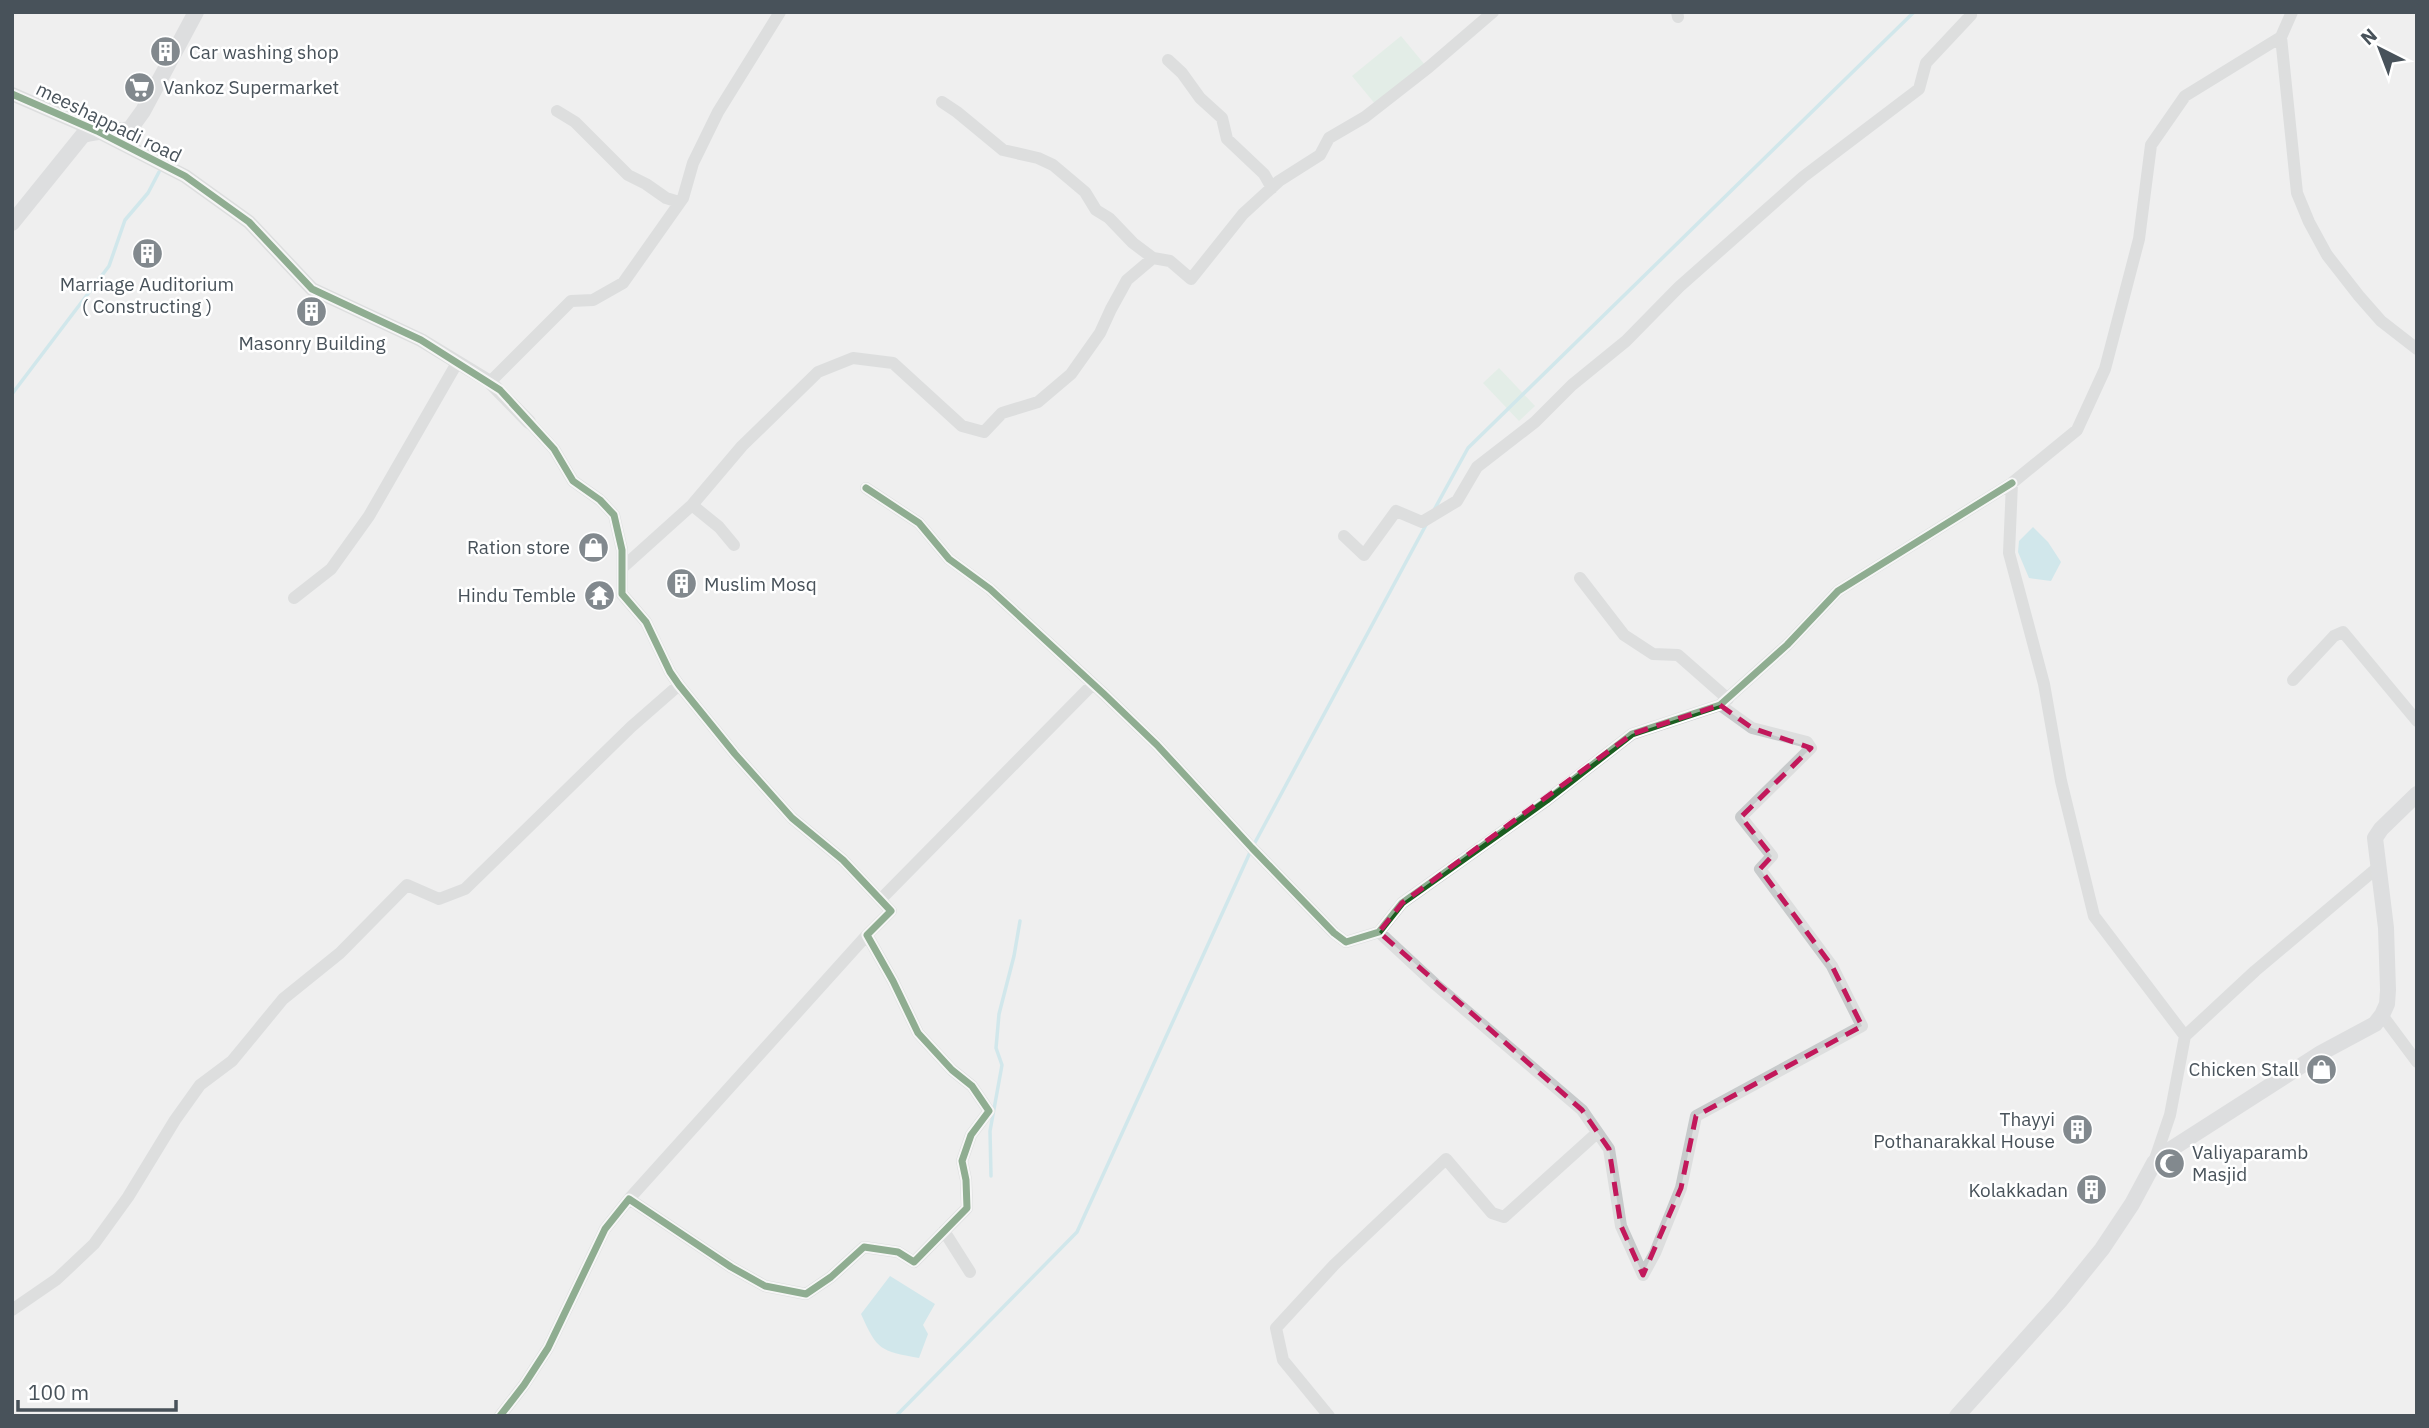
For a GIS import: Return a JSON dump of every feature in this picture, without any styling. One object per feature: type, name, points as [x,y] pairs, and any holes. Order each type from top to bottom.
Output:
[{"type":"main road","points":[[12,223],[83,135],[97,131],[117,132],[130,129],[143,111],[196,12]]},
{"type":"main road","points":[[1957,1416],[2060,1301],[2102,1249],[2154,1163],[2165,1153],[2321,1053],[2375,1024],[2382,1016],[2387,1004],[2388,990],[2386,928],[2375,838],[2381,828],[2417,794]]},
{"type":"street","points":[[490,382],[571,301],[593,300],[623,284],[679,202],[693,163],[718,112],[780,12]]},
{"type":"street","points":[[942,102],[1003,150],[1038,158],[1053,165],[1085,192],[1096,209],[1109,218],[1133,243],[1153,258],[1170,261],[1191,279],[1243,214],[1272,188],[1320,155],[1329,138],[1366,117],[1493,12]]},
{"type":"street","points":[[1343,536],[1364,555],[1396,511],[1422,522],[1457,501],[1477,467],[1535,422],[1572,385],[1626,341],[1679,287],[1803,177],[1919,89],[1926,63],[1971,15],[1969,12]]},
{"type":"street","points":[[2292,12],[2281,37],[2297,193],[2327,255],[2381,321],[2417,349]]},
{"type":"street","points":[[866,488],[919,523],[949,559],[990,589],[1093,684],[1157,745],[1251,848],[1334,933],[1346,942],[1379,932],[1402,903],[1547,800],[1632,734],[1724,702],[1787,645],[1838,592],[2012,483],[2077,430],[2105,369],[2139,239],[2151,145],[2185,96],[2281,37]]},
{"type":"street","points":[[1168,60],[1200,98],[1222,118],[1227,139],[1264,174],[1272,188]]},
{"type":"street","name":"meeshappadi road","points":[[12,94],[97,131],[185,176],[249,222],[312,289],[421,340],[490,382],[528,422]]},
{"type":"street","points":[[557,111],[575,122],[628,175],[666,198],[679,202]]},
{"type":"street","points":[[622,568],[692,505],[742,446],[818,372],[853,358],[893,363],[962,426],[984,432],[1002,413],[1038,402],[1071,374],[1100,333],[1127,280],[1153,258]]},
{"type":"street","points":[[294,598],[331,569],[369,516],[457,363]]},
{"type":"street","points":[[500,1416],[548,1348],[605,1229],[628,1199],[891,911],[843,860],[792,818],[739,759],[679,685],[646,622],[622,594],[622,550],[614,515],[600,500],[573,481],[554,449],[528,422]]},
{"type":"street","points":[[2012,483],[2009,552],[2044,684],[2061,781],[2094,916],[2185,1036]]},
{"type":"street","points":[[692,505],[713,521],[734,545]]},
{"type":"street","points":[[1379,932],[1435,984],[1582,1110],[1608,1149],[1621,1226],[1643,1275],[1655,1253],[1681,1188],[1696,1116],[1862,1026],[1832,966],[1760,869],[1772,856],[1741,817],[1811,748],[1807,742],[1752,728],[1678,655],[1653,654],[1624,635],[1580,578]]},
{"type":"street","points":[[2293,680],[2334,636],[2343,632],[2417,721]]},
{"type":"street","points":[[881,899],[1093,684]]},
{"type":"street","points":[[12,1310],[57,1279],[94,1244],[128,1197],[174,1120],[200,1086],[232,1061],[283,999],[340,953],[407,885],[439,899],[465,889],[631,727],[679,685]]},
{"type":"street","points":[[2154,1163],[2170,1115],[2185,1036],[2255,971],[2377,867]]},
{"type":"street","points":[[628,1199],[731,1267],[765,1286],[806,1294],[831,1277],[864,1247],[898,1252],[914,1262],[967,1208],[967,1180],[962,1161],[971,1135],[989,1111],[972,1086],[952,1070],[918,1033],[867,935]]},
{"type":"street","points":[[2382,1016],[2417,1062]]},
{"type":"street","points":[[1329,1416],[1283,1360],[1276,1328],[1334,1265],[1446,1158],[1492,1213],[1504,1217],[1597,1133]]},
{"type":"street","points":[[944,1231],[970,1272]]},
{"type":"highlighted area","points":[[1720,705],[1752,728],[1811,748],[1741,817],[1772,856],[1760,869],[1832,966],[1862,1026],[1696,1116],[1681,1188],[1643,1275],[1621,1226],[1609,1149],[1582,1110],[1379,932],[1402,903],[1632,734]]},
{"type":"green space","points":[[1401,36],[1425,65],[1376,105],[1352,76]]},
{"type":"green space","points":[[1499,368],[1535,406],[1519,421],[1483,383]]},
{"type":"water","points":[[2033,527],[2048,542],[2061,562],[2051,581],[2029,578],[2018,552],[2019,541]]},
{"type":"water","points":[[890,1276],[935,1304],[923,1325],[928,1334],[919,1358],[881,1347],[871,1335],[861,1314]]},
{"type":"waterway","points":[[1434,510],[1468,448],[1914,12]]},
{"type":"waterway","points":[[12,394],[109,266],[125,220],[148,193],[159,172]]},
{"type":"waterway","points":[[896,1416],[1077,1232],[1252,848],[1427,523]]},
{"type":"waterway","points":[[991,1176],[990,1131],[1002,1065],[996,1048],[999,1014],[1020,921]]},
{"type":"cycle path","points":[[12,94],[97,131],[185,176],[249,222],[312,289],[421,340],[500,390],[554,449],[573,481],[600,500],[614,515],[622,550],[622,594],[646,622],[679,685],[792,818],[843,860],[891,911],[867,935],[918,1033],[952,1070],[972,1086],[989,1111],[971,1135],[962,1161],[967,1208],[914,1262],[898,1252],[864,1247],[831,1277],[806,1294],[765,1286],[731,1267],[629,1199],[605,1229],[548,1348],[500,1416]]},
{"type":"cycle path","points":[[866,488],[919,523],[949,559],[990,589],[1104,694],[1157,745],[1252,848],[1334,933],[1346,942],[1379,932],[1402,903],[1547,800],[1632,734],[1720,705],[1787,645],[1838,591],[2012,483]]},
{"type":"place","name":"Car washing shop","points":[[166,52]]},
{"type":"place","name":"Vankoz Supermarket","points":[[140,87]]},
{"type":"place","name":"Marriage Auditorium ( Constructing )","points":[[147,253]]},
{"type":"place","name":"Masonry Building","points":[[312,312]]},
{"type":"place","name":"Ration store","points":[[593,547]]},
{"type":"place","name":"Muslim Mosq","points":[[681,584]]},
{"type":"place","name":"Hindu Temble","points":[[599,595]]},
{"type":"place","name":"Chicken Stall","points":[[2322,1069]]},
{"type":"place","name":"Thayyi Pothanarakkal House","points":[[2078,1130]]},
{"type":"place","name":"Valiyaparamb Masjid","points":[[2169,1163]]},
{"type":"place","name":"Kolakkadan","points":[[2091,1190]]}]
